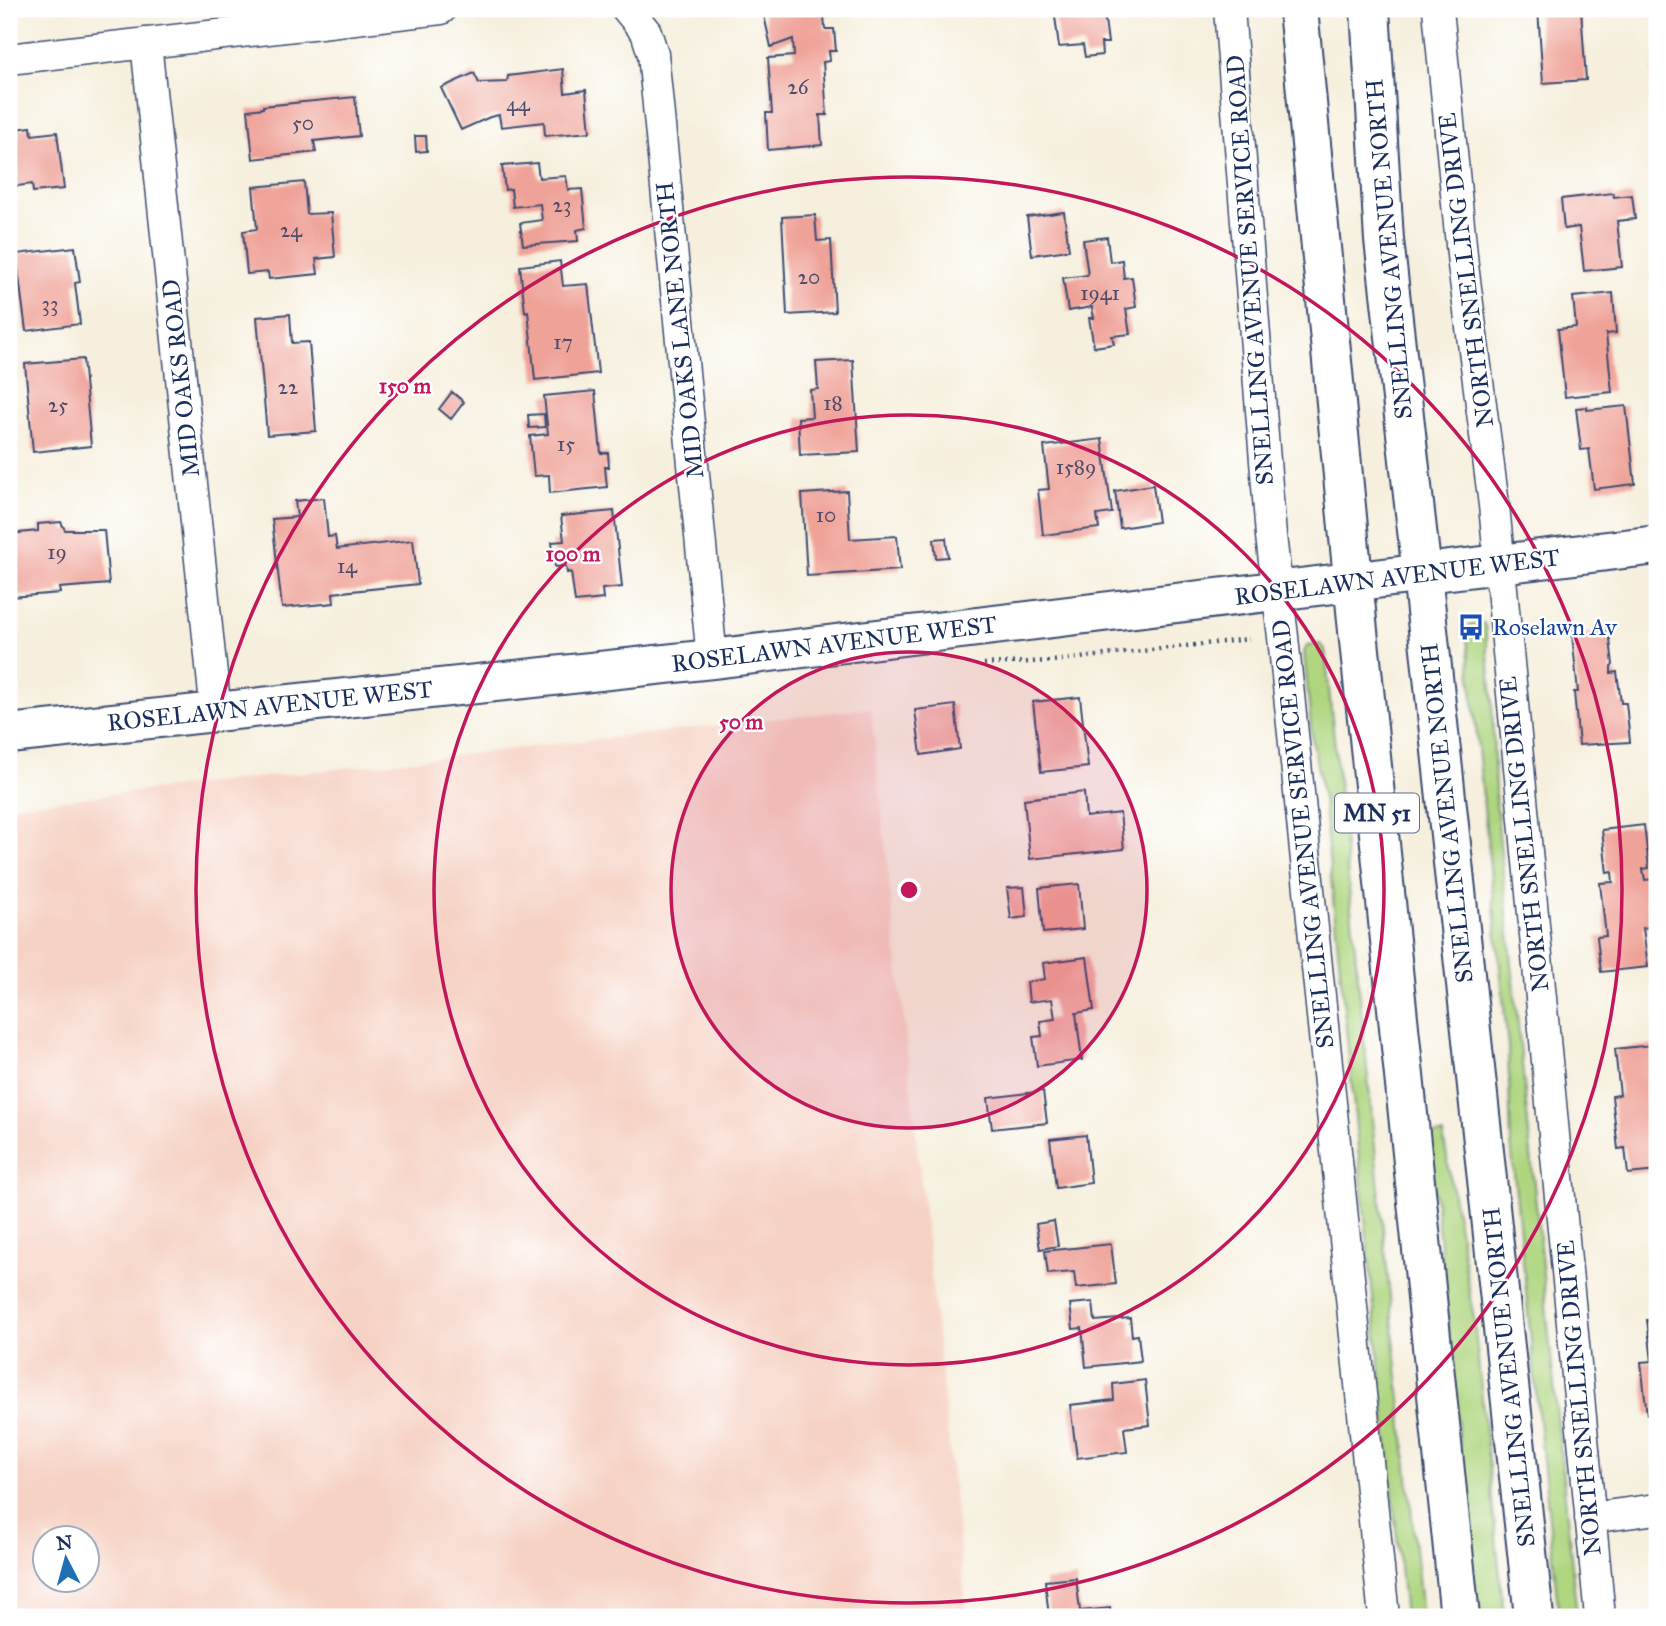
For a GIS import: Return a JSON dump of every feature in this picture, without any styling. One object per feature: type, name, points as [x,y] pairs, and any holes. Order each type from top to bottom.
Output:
[{"type":"main road","name":"MN 51","points":[[1298,9],[1353,581],[1460,1617]]},
{"type":"main road","name":"SNELLING AVENUE NORTH","points":[[1370,9],[1384,240],[1534,1617]]},
{"type":"main road","name":"ROSELAWN AVENUE WEST","points":[[9,734],[712,659],[1657,545]]},
{"type":"street","points":[[9,59],[440,9]]},
{"type":"street","name":"MID OAKS LANE NORTH","points":[[627,9],[646,32],[653,54],[712,659]]},
{"type":"street","name":"SNELLING AVENUE SERVICE ROAD","points":[[1229,9],[1270,536],[1278,590],[1384,1617]]},
{"type":"street","name":"NORTH SNELLING DRIVE","points":[[1438,9],[1463,265],[1486,432],[1600,1617]]},
{"type":"street","name":"MID OAKS ROAD","points":[[146,44],[216,713]]},
{"type":"street","points":[[1590,1518],[1657,1509]]},
{"type":"shaded area","points":[[871,708],[967,1617],[9,1617],[9,806]]},
{"type":"green space","points":[[1483,623],[1492,696],[1495,793],[1577,1617],[1559,1617],[1511,1144],[1508,1047],[1466,628]]},
{"type":"green space","points":[[1320,644],[1325,649],[1422,1617],[1405,1617],[1323,798],[1312,737],[1304,652],[1307,646]]},
{"type":"green space","points":[[1443,1134],[1474,1320],[1504,1617],[1477,1617],[1429,1135]]},
{"type":"building","points":[[851,9],[824,16],[825,29],[834,29],[836,51],[829,51],[830,61],[823,62],[827,115],[820,115],[822,145],[768,150],[766,113],[772,113],[768,58],[794,56],[793,39],[771,47],[763,11]]},
{"type":"building","points":[[1054,9],[1094,9],[1095,14],[1104,12],[1108,43],[1101,43],[1102,55],[1085,57],[1083,45],[1059,47]]},
{"type":"building","points":[[1538,9],[1581,9],[1586,80],[1543,83]]},
{"type":"building","points":[[563,69],[565,93],[586,90],[590,132],[545,136],[544,122],[501,127],[499,115],[461,130],[441,88],[474,73],[479,83],[507,82],[508,76]]},
{"type":"building","points":[[1652,69],[1657,69],[1657,87],[1653,87]]},
{"type":"building","points":[[355,97],[359,136],[314,141],[316,152],[253,159],[248,110],[263,106]]},
{"type":"building","points":[[31,127],[32,135],[57,132],[64,189],[33,192],[32,184],[9,187],[9,130]]},
{"type":"building","points":[[415,136],[426,136],[427,151],[416,152]]},
{"type":"building","points":[[537,163],[539,178],[566,176],[568,190],[582,189],[586,228],[577,230],[578,241],[523,245],[520,223],[542,220],[540,204],[513,207],[511,189],[505,190],[502,166]]},
{"type":"building","points":[[304,182],[307,214],[331,213],[335,257],[316,259],[318,274],[269,279],[268,272],[247,274],[243,231],[257,229],[253,187]]},
{"type":"building","points":[[1613,193],[1614,197],[1632,195],[1635,219],[1617,221],[1622,267],[1584,271],[1579,227],[1564,229],[1561,199]]},
{"type":"building","points":[[1064,212],[1069,250],[1032,255],[1027,217]]},
{"type":"building","points":[[815,215],[817,241],[831,240],[835,312],[787,315],[782,217]]},
{"type":"building","points":[[1107,237],[1110,262],[1122,260],[1124,278],[1132,277],[1136,307],[1126,309],[1130,334],[1112,336],[1114,344],[1094,347],[1089,318],[1094,318],[1092,307],[1068,311],[1063,278],[1088,275],[1083,240]]},
{"type":"building","points":[[75,247],[80,282],[75,283],[80,324],[26,331],[16,254]]},
{"type":"building","points":[[560,261],[563,286],[588,284],[598,373],[535,380],[520,266]]},
{"type":"building","points":[[1613,293],[1616,333],[1606,334],[1612,392],[1565,397],[1558,329],[1576,327],[1573,297]]},
{"type":"building","points":[[290,314],[292,343],[309,342],[316,431],[267,435],[257,317]]},
{"type":"building","points":[[83,359],[91,446],[33,452],[25,364]]},
{"type":"building","points":[[853,360],[859,452],[800,455],[798,418],[812,417],[810,390],[818,389],[816,362]]},
{"type":"building","points":[[595,391],[601,453],[608,453],[609,467],[605,467],[607,487],[550,493],[549,475],[534,476],[530,436],[548,434],[544,396]]},
{"type":"building","points":[[452,392],[464,402],[451,419],[439,409]]},
{"type":"building","points":[[1626,406],[1635,484],[1594,489],[1589,449],[1581,450],[1576,408],[1587,407],[1587,410]]},
{"type":"building","points":[[544,414],[545,427],[529,428],[528,415]]},
{"type":"building","points":[[1102,439],[1112,513],[1097,515],[1099,528],[1043,535],[1038,490],[1049,489],[1044,446]]},
{"type":"building","points":[[1153,485],[1158,522],[1120,528],[1115,491]]},
{"type":"building","points":[[847,491],[850,539],[897,536],[900,570],[807,576],[802,494]]},
{"type":"building","points":[[324,498],[328,537],[335,536],[337,549],[413,540],[418,584],[333,593],[334,603],[282,608],[272,519],[297,517],[295,501]]},
{"type":"building","points":[[614,511],[622,587],[602,589],[603,599],[575,602],[571,572],[567,573],[566,566],[555,567],[552,542],[564,541],[561,516]]},
{"type":"building","points":[[61,522],[65,530],[104,530],[109,584],[59,588],[60,593],[11,597],[9,534],[38,531],[38,524]]},
{"type":"building","points":[[946,538],[948,557],[936,558],[934,539]]},
{"type":"building","points":[[1609,631],[1613,665],[1611,673],[1617,672],[1621,703],[1626,703],[1630,742],[1579,745],[1574,692],[1578,692],[1572,635]]},
{"type":"building","points":[[1080,697],[1088,767],[1041,772],[1033,702]]},
{"type":"building","points":[[955,705],[960,749],[921,755],[915,710]]},
{"type":"building","points":[[1084,792],[1086,817],[1120,813],[1124,849],[1030,859],[1024,799]]},
{"type":"building","points":[[1644,825],[1649,868],[1643,869],[1645,880],[1654,879],[1657,905],[1655,926],[1643,928],[1648,967],[1601,972],[1597,937],[1606,936],[1600,883],[1613,882],[1612,872],[1607,873],[1602,830]]},
{"type":"building","points":[[1079,884],[1083,929],[1043,933],[1039,888]]},
{"type":"building","points":[[1024,887],[1027,917],[1011,919],[1007,888]]},
{"type":"building","points":[[1087,957],[1094,1010],[1076,1013],[1082,1060],[1037,1066],[1033,1037],[1042,1036],[1040,1021],[1055,1019],[1052,999],[1029,1002],[1027,982],[1045,979],[1043,963]]},
{"type":"building","points":[[1652,1045],[1657,1092],[1657,1171],[1628,1174],[1625,1148],[1618,1149],[1612,1096],[1620,1095],[1615,1049]]},
{"type":"building","points":[[1043,1091],[1047,1123],[992,1129],[988,1098]]},
{"type":"building","points":[[1086,1135],[1091,1183],[1056,1188],[1050,1139]]},
{"type":"building","points":[[1054,1221],[1058,1246],[1040,1249],[1036,1224]]},
{"type":"building","points":[[1111,1244],[1116,1284],[1076,1288],[1074,1272],[1048,1274],[1045,1251]]},
{"type":"building","points":[[1093,1302],[1095,1321],[1130,1318],[1132,1336],[1138,1335],[1141,1361],[1086,1367],[1082,1328],[1073,1329],[1070,1304]]},
{"type":"building","points":[[1657,1319],[1657,1414],[1647,1415],[1641,1362],[1652,1361],[1647,1320]]},
{"type":"building","points":[[1145,1380],[1150,1425],[1124,1428],[1127,1452],[1077,1458],[1070,1405],[1114,1400],[1113,1384]]},
{"type":"building","points":[[1076,1578],[1080,1611],[1110,1608],[1111,1617],[1049,1617],[1045,1581]]},
{"type":"place","name":"Roselawn Av","points":[[1471,627]]}]
